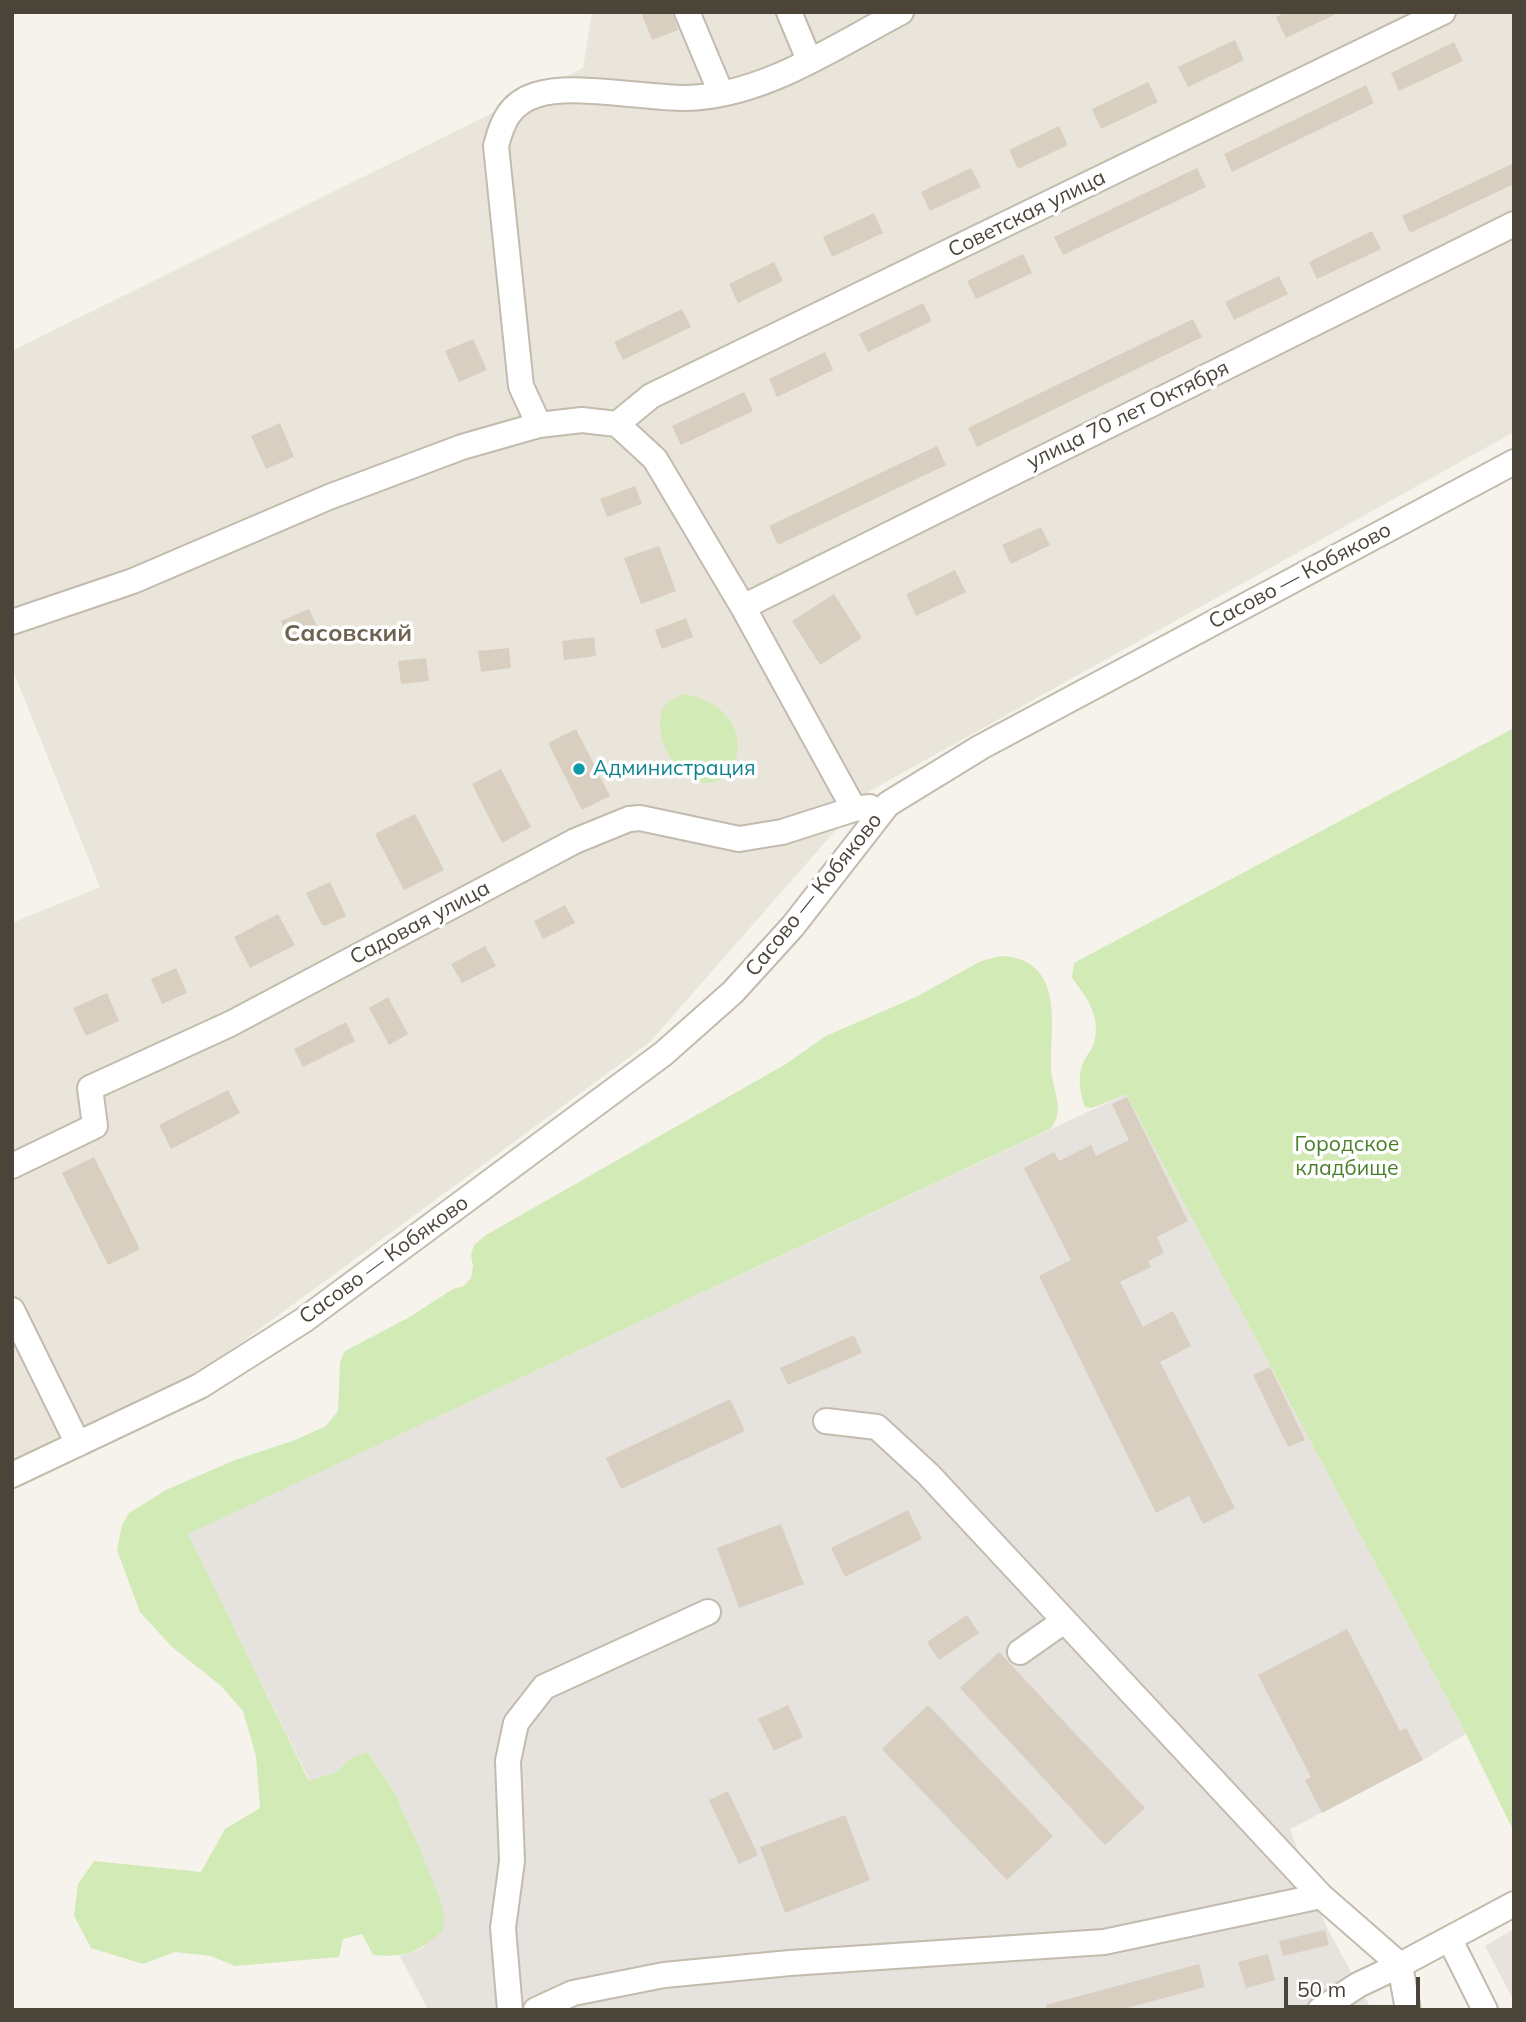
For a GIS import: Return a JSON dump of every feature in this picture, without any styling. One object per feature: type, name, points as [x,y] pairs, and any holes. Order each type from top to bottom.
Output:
[{"type":"street","points":[[687,12],[721,93]]},
{"type":"street","points":[[789,12],[810,60]]},
{"type":"street","name":"Советская улица","points":[[617,424],[651,396],[1443,12]]},
{"type":"street","points":[[539,425],[521,386],[496,146],[502,122],[515,105],[536,94],[570,91],[686,98],[721,93],[776,76],[810,60],[886,16]]},
{"type":"street","name":"улица 70 лет Октября","points":[[743,607],[1514,224]]},
{"type":"street","points":[[12,622],[133,581],[328,497],[450,451],[539,425],[582,420],[617,424],[655,459],[743,607],[854,809]]},
{"type":"street","name":"Сасово — Кобяково","points":[[12,1475],[200,1386],[304,1320],[663,1054],[733,992],[793,926],[888,804],[981,747],[1514,462]]},
{"type":"street","name":"Садовая улица","points":[[12,1167],[96,1126],[90,1088],[230,1024],[575,841],[629,819],[640,818],[739,839],[782,832],[854,809],[888,804]]},
{"type":"street","points":[[12,1310],[78,1444]]},
{"type":"street","points":[[826,1421],[877,1427],[928,1474],[1321,1896],[1400,1965],[1408,2010]]},
{"type":"street","points":[[510,2010],[503,1928],[512,1861],[508,1761],[516,1723],[544,1687],[708,1612]]},
{"type":"street","points":[[1020,1652],[1064,1621]]},
{"type":"street","points":[[536,2010],[573,1993],[664,1975],[790,1963],[1104,1942],[1321,1896]]},
{"type":"street","points":[[1320,2010],[1358,1985],[1450,1940],[1514,1904]]},
{"type":"street","points":[[1450,1940],[1485,2010]]},
{"type":"shaded area","points":[[592,12],[1514,12],[1514,432],[870,791],[650,1042],[204,1370],[12,1460],[12,923],[100,887],[12,668],[12,351],[583,68]]},
{"type":"shaded area","points":[[1126,1094],[1466,1734],[1423,1760],[1290,1829],[1326,1926],[1372,2010],[428,2010],[400,1956],[423,1948],[444,1914],[417,1842],[395,1794],[368,1752],[351,1758],[336,1772],[310,1781],[187,1534]]},
{"type":"shaded area","points":[[1514,1929],[1514,2001],[1485,1946]]},
{"type":"green space","points":[[683,694],[708,701],[727,716],[733,726],[738,750],[732,770],[724,778],[703,783],[690,778],[678,768],[669,755],[660,726],[662,713],[668,702]]},
{"type":"green space","name":"Городское кладбище","points":[[1514,728],[1514,1832],[1466,1734],[1126,1094],[1092,1108],[1085,1107],[1080,1074],[1092,1048],[1096,1030],[1093,1013],[1072,978],[1074,963]]},
{"type":"green space","points":[[1001,956],[1021,960],[1035,968],[1045,981],[1050,996],[1051,1067],[1058,1107],[1055,1122],[1050,1129],[188,1534],[309,1781],[336,1772],[351,1758],[368,1752],[395,1794],[417,1842],[440,1899],[444,1914],[443,1930],[427,1944],[403,1954],[373,1955],[362,1934],[343,1939],[339,1957],[235,1966],[211,1956],[175,1952],[143,1964],[91,1948],[74,1916],[78,1884],[94,1861],[201,1872],[225,1829],[260,1808],[256,1756],[243,1711],[220,1685],[172,1647],[140,1612],[117,1550],[122,1525],[129,1513],[166,1490],[235,1460],[295,1440],[326,1426],[338,1411],[340,1362],[345,1351],[408,1318],[453,1289],[464,1286],[471,1278],[474,1245],[486,1235],[786,1064],[826,1036],[918,996],[981,961]]},
{"type":"building","points":[[641,12],[672,12],[678,30],[652,40]]},
{"type":"building","points":[[1286,12],[1340,12],[1286,38],[1276,17]]},
{"type":"building","points":[[1235,40],[1244,60],[1188,87],[1178,67]]},
{"type":"building","points":[[1454,42],[1463,61],[1399,91],[1391,73]]},
{"type":"building","points":[[1148,82],[1158,102],[1101,129],[1092,109]]},
{"type":"building","points":[[1366,85],[1374,103],[1232,172],[1224,154]]},
{"type":"building","points":[[1059,126],[1068,145],[1018,169],[1009,150]]},
{"type":"building","points":[[1514,163],[1514,184],[1410,233],[1402,216]]},
{"type":"building","points":[[971,168],[981,187],[930,211],[921,192]]},
{"type":"building","points":[[1197,168],[1206,187],[1063,255],[1054,237]]},
{"type":"building","points":[[874,213],[883,233],[832,257],[823,237]]},
{"type":"building","points":[[1372,231],[1381,249],[1317,279],[1309,262]]},
{"type":"building","points":[[1023,254],[1032,273],[976,299],[967,281]]},
{"type":"building","points":[[774,262],[783,281],[738,303],[729,284]]},
{"type":"building","points":[[1279,276],[1288,294],[1234,320],[1225,302]]},
{"type":"building","points":[[923,303],[932,321],[868,352],[859,334]]},
{"type":"building","points":[[682,309],[691,327],[623,360],[614,342]]},
{"type":"building","points":[[1193,319],[1202,337],[977,447],[968,428]]},
{"type":"building","points":[[473,339],[487,370],[459,382],[445,351]]},
{"type":"building","points":[[825,352],[833,370],[777,397],[769,379]]},
{"type":"building","points":[[744,392],[753,411],[681,445],[672,426]]},
{"type":"building","points":[[280,423],[294,457],[266,469],[251,436]]},
{"type":"building","points":[[937,446],[946,465],[778,545],[769,526]]},
{"type":"building","points":[[635,486],[642,504],[607,517],[600,499]]},
{"type":"building","points":[[1041,527],[1050,545],[1011,564],[1002,545]]},
{"type":"building","points":[[659,546],[676,591],[641,604],[624,558]]},
{"type":"building","points":[[955,570],[966,592],[916,616],[906,594]]},
{"type":"building","points":[[834,594],[862,638],[820,665],[792,621]]},
{"type":"building","points":[[309,609],[320,633],[292,646],[281,621]]},
{"type":"building","points":[[686,618],[693,637],[662,649],[655,630]]},
{"type":"building","points":[[594,637],[596,656],[564,660],[562,641]]},
{"type":"building","points":[[509,648],[511,668],[481,672],[478,651]]},
{"type":"building","points":[[426,658],[429,681],[401,684],[398,661]]},
{"type":"building","name":"Администрация","points":[[576,729],[610,796],[582,810],[548,743]]},
{"type":"building","points":[[501,769],[531,827],[502,843],[472,784]]},
{"type":"building","points":[[415,814],[444,870],[404,890],[375,834]]},
{"type":"building","points":[[330,882],[346,916],[325,926],[322,925],[306,893]]},
{"type":"building","points":[[565,905],[575,923],[543,939],[534,921]]},
{"type":"building","points":[[278,914],[295,945],[250,968],[234,937]]},
{"type":"building","points":[[485,946],[496,966],[462,983],[451,964]]},
{"type":"building","points":[[176,968],[187,993],[162,1004],[151,979]]},
{"type":"building","points":[[107,993],[119,1021],[86,1036],[73,1008]]},
{"type":"building","points":[[388,997],[408,1034],[389,1045],[369,1008]]},
{"type":"building","points":[[346,1022],[355,1041],[303,1067],[294,1049]]},
{"type":"building","points":[[228,1090],[240,1113],[171,1149],[159,1125]]},
{"type":"building","points":[[1127,1097],[1188,1221],[1157,1237],[1164,1253],[1148,1261],[1151,1267],[1120,1282],[1143,1327],[1173,1311],[1191,1346],[1160,1362],[1235,1508],[1203,1524],[1189,1496],[1156,1513],[1039,1276],[1071,1260],[1024,1168],[1054,1152],[1059,1161],[1091,1145],[1096,1156],[1129,1140],[1112,1104]]},
{"type":"building","points":[[94,1157],[140,1249],[108,1265],[62,1173]]},
{"type":"building","points":[[854,1335],[862,1353],[788,1385],[780,1368]]},
{"type":"building","points":[[1270,1367],[1305,1440],[1288,1447],[1253,1375]]},
{"type":"building","points":[[730,1399],[745,1431],[621,1489],[606,1458]]},
{"type":"building","points":[[908,1510],[922,1539],[845,1577],[831,1548]]},
{"type":"building","points":[[781,1524],[804,1584],[739,1608],[717,1548]]},
{"type":"building","points":[[967,1615],[979,1633],[939,1660],[927,1642]]},
{"type":"building","points":[[1347,1629],[1400,1731],[1406,1728],[1423,1760],[1322,1813],[1305,1780],[1311,1777],[1258,1675]]},
{"type":"building","points":[[999,1652],[1145,1808],[1105,1845],[960,1688]]},
{"type":"building","points":[[788,1705],[803,1737],[774,1751],[758,1719]]},
{"type":"building","points":[[928,1705],[1053,1836],[1007,1880],[882,1749]]},
{"type":"building","points":[[728,1791],[758,1855],[739,1864],[709,1800]]},
{"type":"building","points":[[845,1815],[870,1880],[785,1913],[760,1847]]},
{"type":"building","points":[[1325,1930],[1329,1945],[1283,1956],[1279,1941]]},
{"type":"building","points":[[1268,1954],[1275,1980],[1246,1988],[1238,1962]]},
{"type":"building","points":[[1199,1964],[1205,1987],[1119,2010],[1047,2010],[1046,2005]]},
{"type":"place","name":"Администрация","points":[[579,769]]},
{"type":"district","name":"Сасовский","points":[[348,634]]}]
